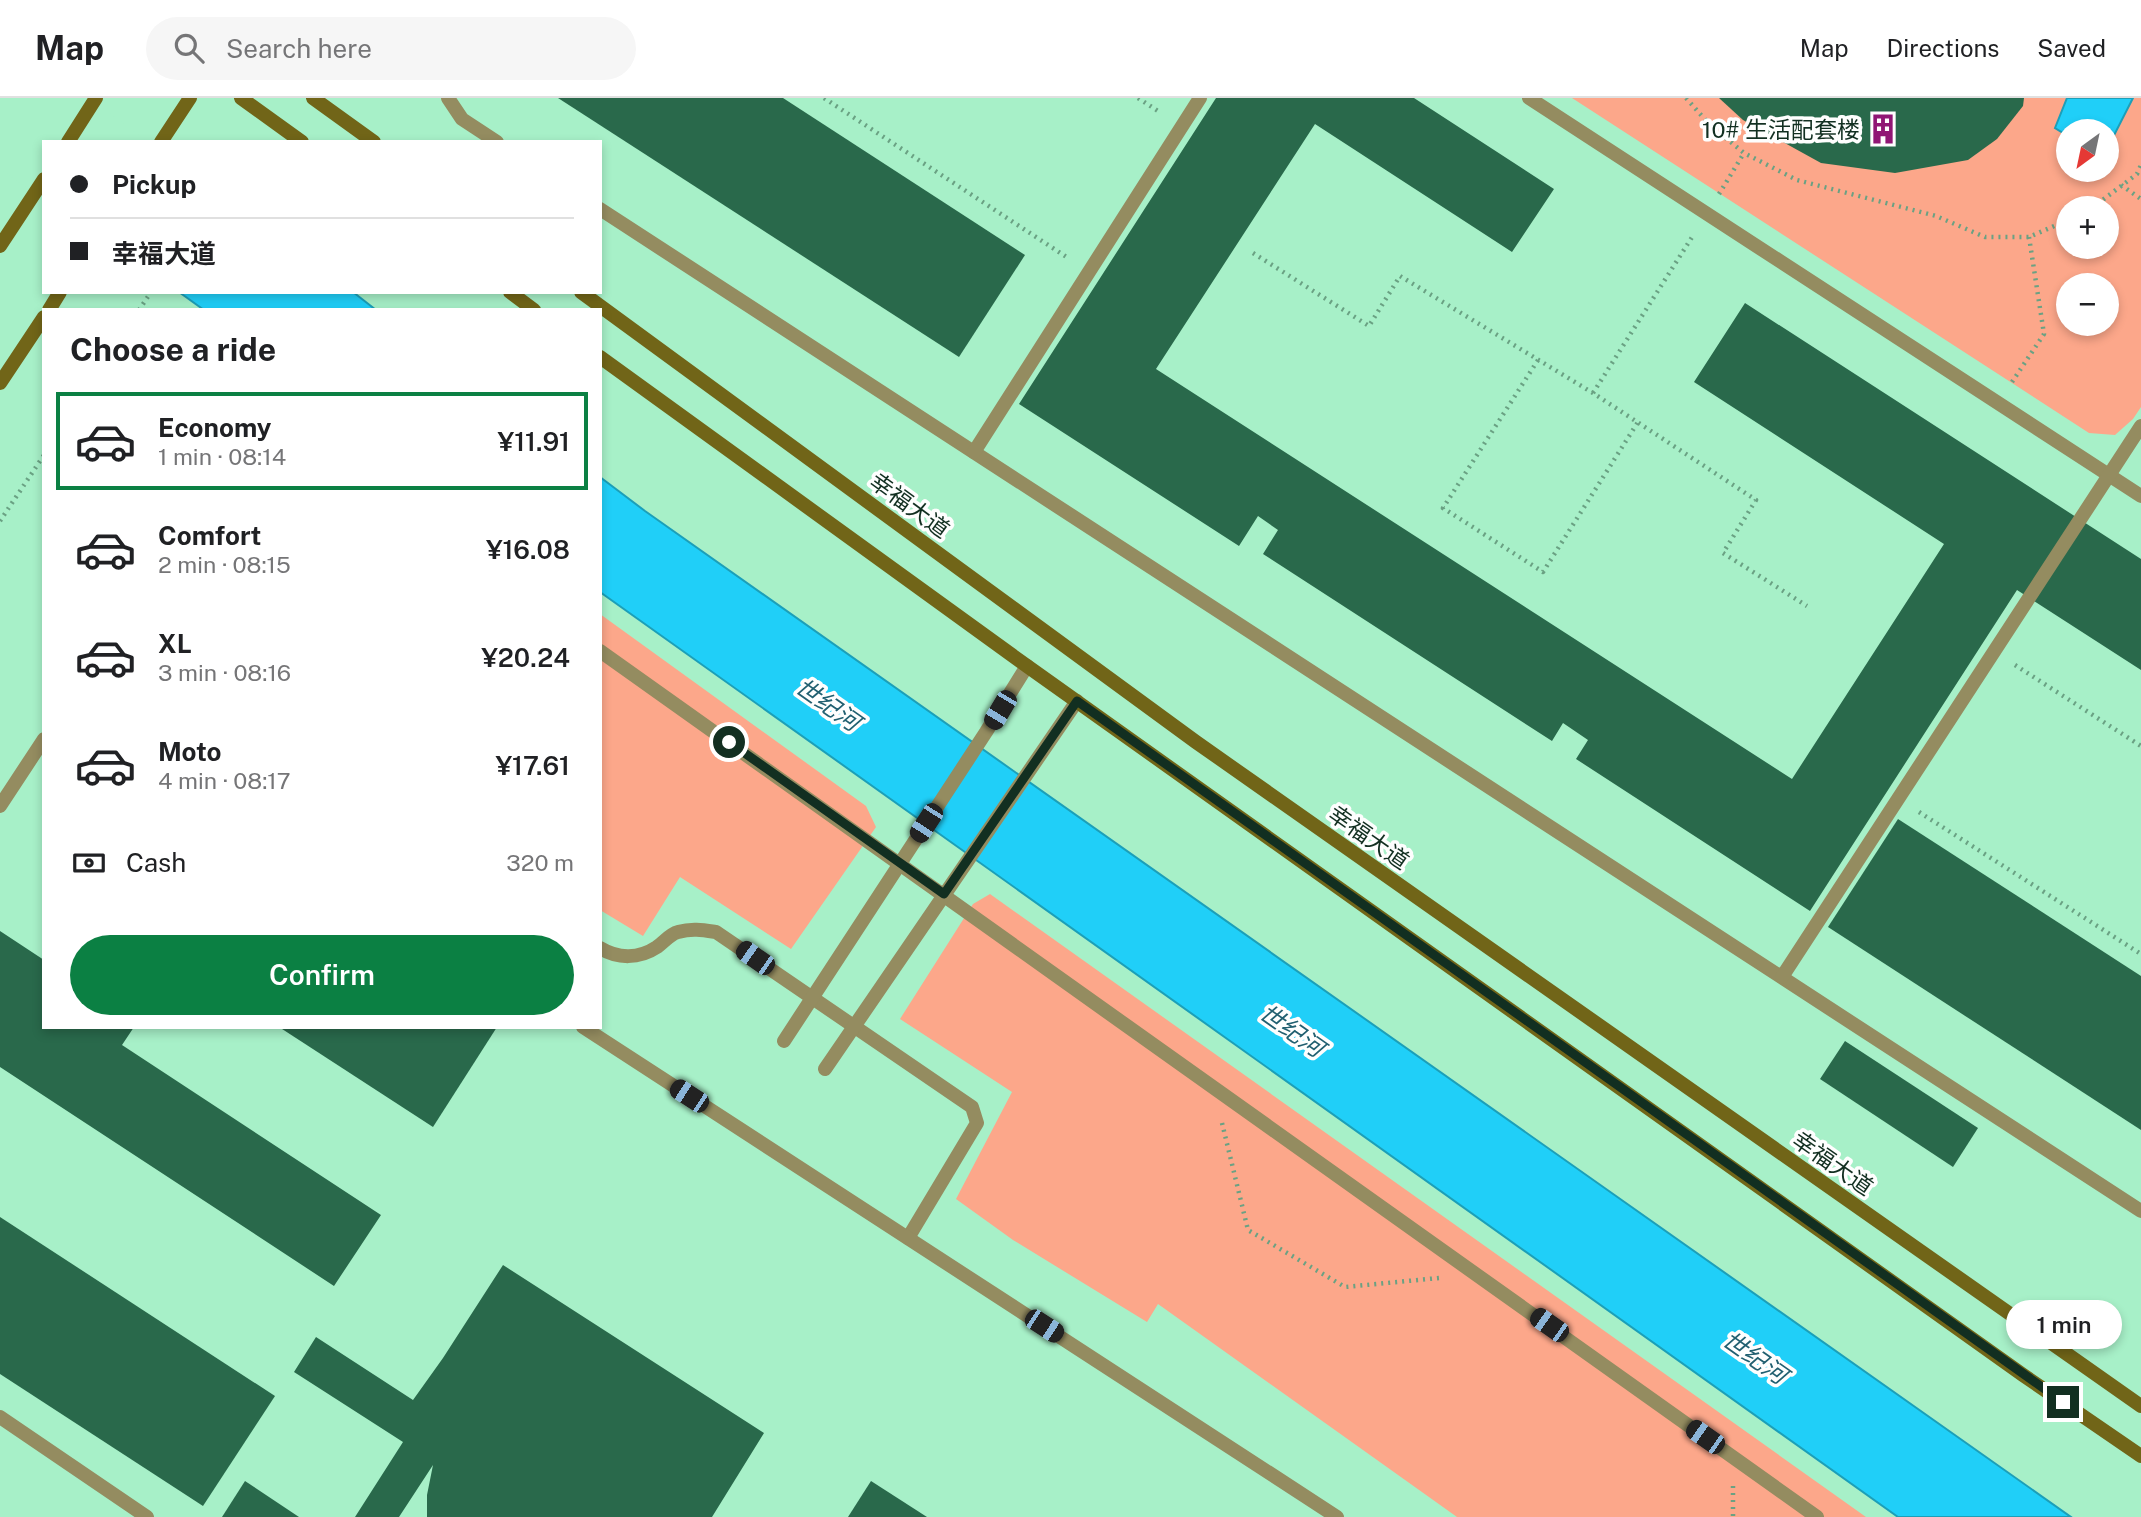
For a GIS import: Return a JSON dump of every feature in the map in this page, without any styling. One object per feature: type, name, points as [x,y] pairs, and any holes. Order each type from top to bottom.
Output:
[{"type":"main road","points":[[69,140],[96,98]]},
{"type":"main road","points":[[162,140],[190,98]]},
{"type":"main road","points":[[241,98],[299,140]]},
{"type":"main road","points":[[313,98],[371,140]]},
{"type":"main road","points":[[0,246],[42,182]]},
{"type":"main road","points":[[513,294],[531,308]]},
{"type":"main road","name":"幸福大道","points":[[584,294],[1196,743],[2141,1406]]},
{"type":"main road","points":[[0,383],[42,320]]},
{"type":"main road","points":[[602,358],[1027,666],[2023,1375],[2141,1456]]},
{"type":"lane","points":[[448,98],[462,119],[494,140]]},
{"type":"lane","points":[[974,452],[1200,98]]},
{"type":"lane","points":[[1529,98],[2141,496]]},
{"type":"lane","points":[[602,210],[2141,1211]]},
{"type":"lane","points":[[1782,978],[2141,426]]},
{"type":"lane","points":[[602,652],[1817,1517]]},
{"type":"lane","points":[[784,1041],[1027,666]]},
{"type":"lane","points":[[825,1069],[1077,701]]},
{"type":"lane","points":[[0,806],[42,742]]},
{"type":"lane","points":[[602,949],[610,954],[627,957],[642,955],[675,932],[694,929],[716,932],[972,1107],[977,1123],[908,1238]]},
{"type":"lane","points":[[586,1029],[1337,1517]]},
{"type":"lane","points":[[0,1417],[147,1517]]},
{"type":"path","points":[[824,98],[1089,271]]},
{"type":"path","points":[[1686,98],[1710,125],[1744,153],[1797,180],[1936,216],[1984,237],[2029,237],[2056,225]]},
{"type":"path","points":[[1593,393],[1744,153]]},
{"type":"path","points":[[2107,196],[2137,174],[2141,165]]},
{"type":"path","points":[[2121,185],[2141,198]]},
{"type":"path","points":[[1998,403],[2044,334],[2029,237]]},
{"type":"path","points":[[1252,253],[1369,326],[1400,276],[1593,393],[1756,500],[1723,553],[1807,606]]},
{"type":"path","points":[[1538,360],[1443,509],[1543,572],[1638,422]]},
{"type":"path","points":[[0,521],[42,458]]},
{"type":"path","points":[[1994,652],[2141,746]]},
{"type":"path","points":[[1898,799],[2141,954]]},
{"type":"path","points":[[1219,1111],[1248,1230],[1345,1287],[1439,1278]]},
{"type":"path","points":[[1733,1482],[1734,1517]]},
{"type":"shaded area","points":[[1572,98],[2141,98],[2141,407],[2133,419],[2115,435],[2089,433]]},
{"type":"shaded area","points":[[602,615],[866,806],[876,827],[791,949],[680,877],[643,936],[602,911]]},
{"type":"shaded area","points":[[990,894],[1866,1517],[1457,1517],[1158,1304],[1147,1322],[1013,1240],[956,1199],[1012,1092],[900,1019],[973,904]]},
{"type":"water","points":[[2067,98],[2133,98],[2119,125],[2119,119],[2059,119]]},
{"type":"water","points":[[182,294],[356,294],[373,308],[201,308]]},
{"type":"water","name":"世纪河","points":[[602,479],[2071,1517],[1898,1517],[602,593]]},
{"type":"pier","points":[[20,98],[88,98],[146,140],[42,140],[42,198],[0,169],[0,128]]},
{"type":"building","points":[[558,98],[783,98],[1025,255],[959,357]]},
{"type":"building","points":[[1216,98],[1414,98],[1554,189],[1512,252],[1315,124],[1156,369],[1792,779],[1944,544],[1694,382],[1745,303],[2141,559],[2141,670],[2017,590],[1810,911],[1576,759],[1588,740],[1563,723],[1552,741],[1263,554],[1278,530],[1258,516],[1239,546],[1019,404]]},
{"type":"building","name":"10# 生活配套楼","points":[[1719,98],[2024,98],[2023,106],[1997,139],[1968,160],[1895,173],[1821,163],[1743,120]]},
{"type":"building","points":[[1898,819],[2141,976],[2141,1130],[1828,927]]},
{"type":"building","points":[[0,931],[42,959],[42,1029],[133,1029],[122,1045],[381,1215],[334,1286],[0,1067]]},
{"type":"building","points":[[282,1029],[496,1029],[433,1127]]},
{"type":"building","points":[[1845,1041],[1978,1128],[1953,1167],[1820,1079]]},
{"type":"building","points":[[0,1217],[275,1396],[203,1506],[0,1374]]},
{"type":"building","points":[[503,1265],[764,1433],[712,1517],[427,1517],[427,1495],[433,1465],[399,1517],[355,1517],[403,1442],[294,1372],[316,1337],[413,1400]]},
{"type":"building","points":[[245,1481],[299,1517],[222,1517]]},
{"type":"building","points":[[871,1481],[927,1517],[848,1517]]},
{"type":"place","name":"10# 生活配套楼","points":[[1883,129]]},
{"type":"route","points":[[729,742],[944,894],[1077,701],[2063,1402]]}]
